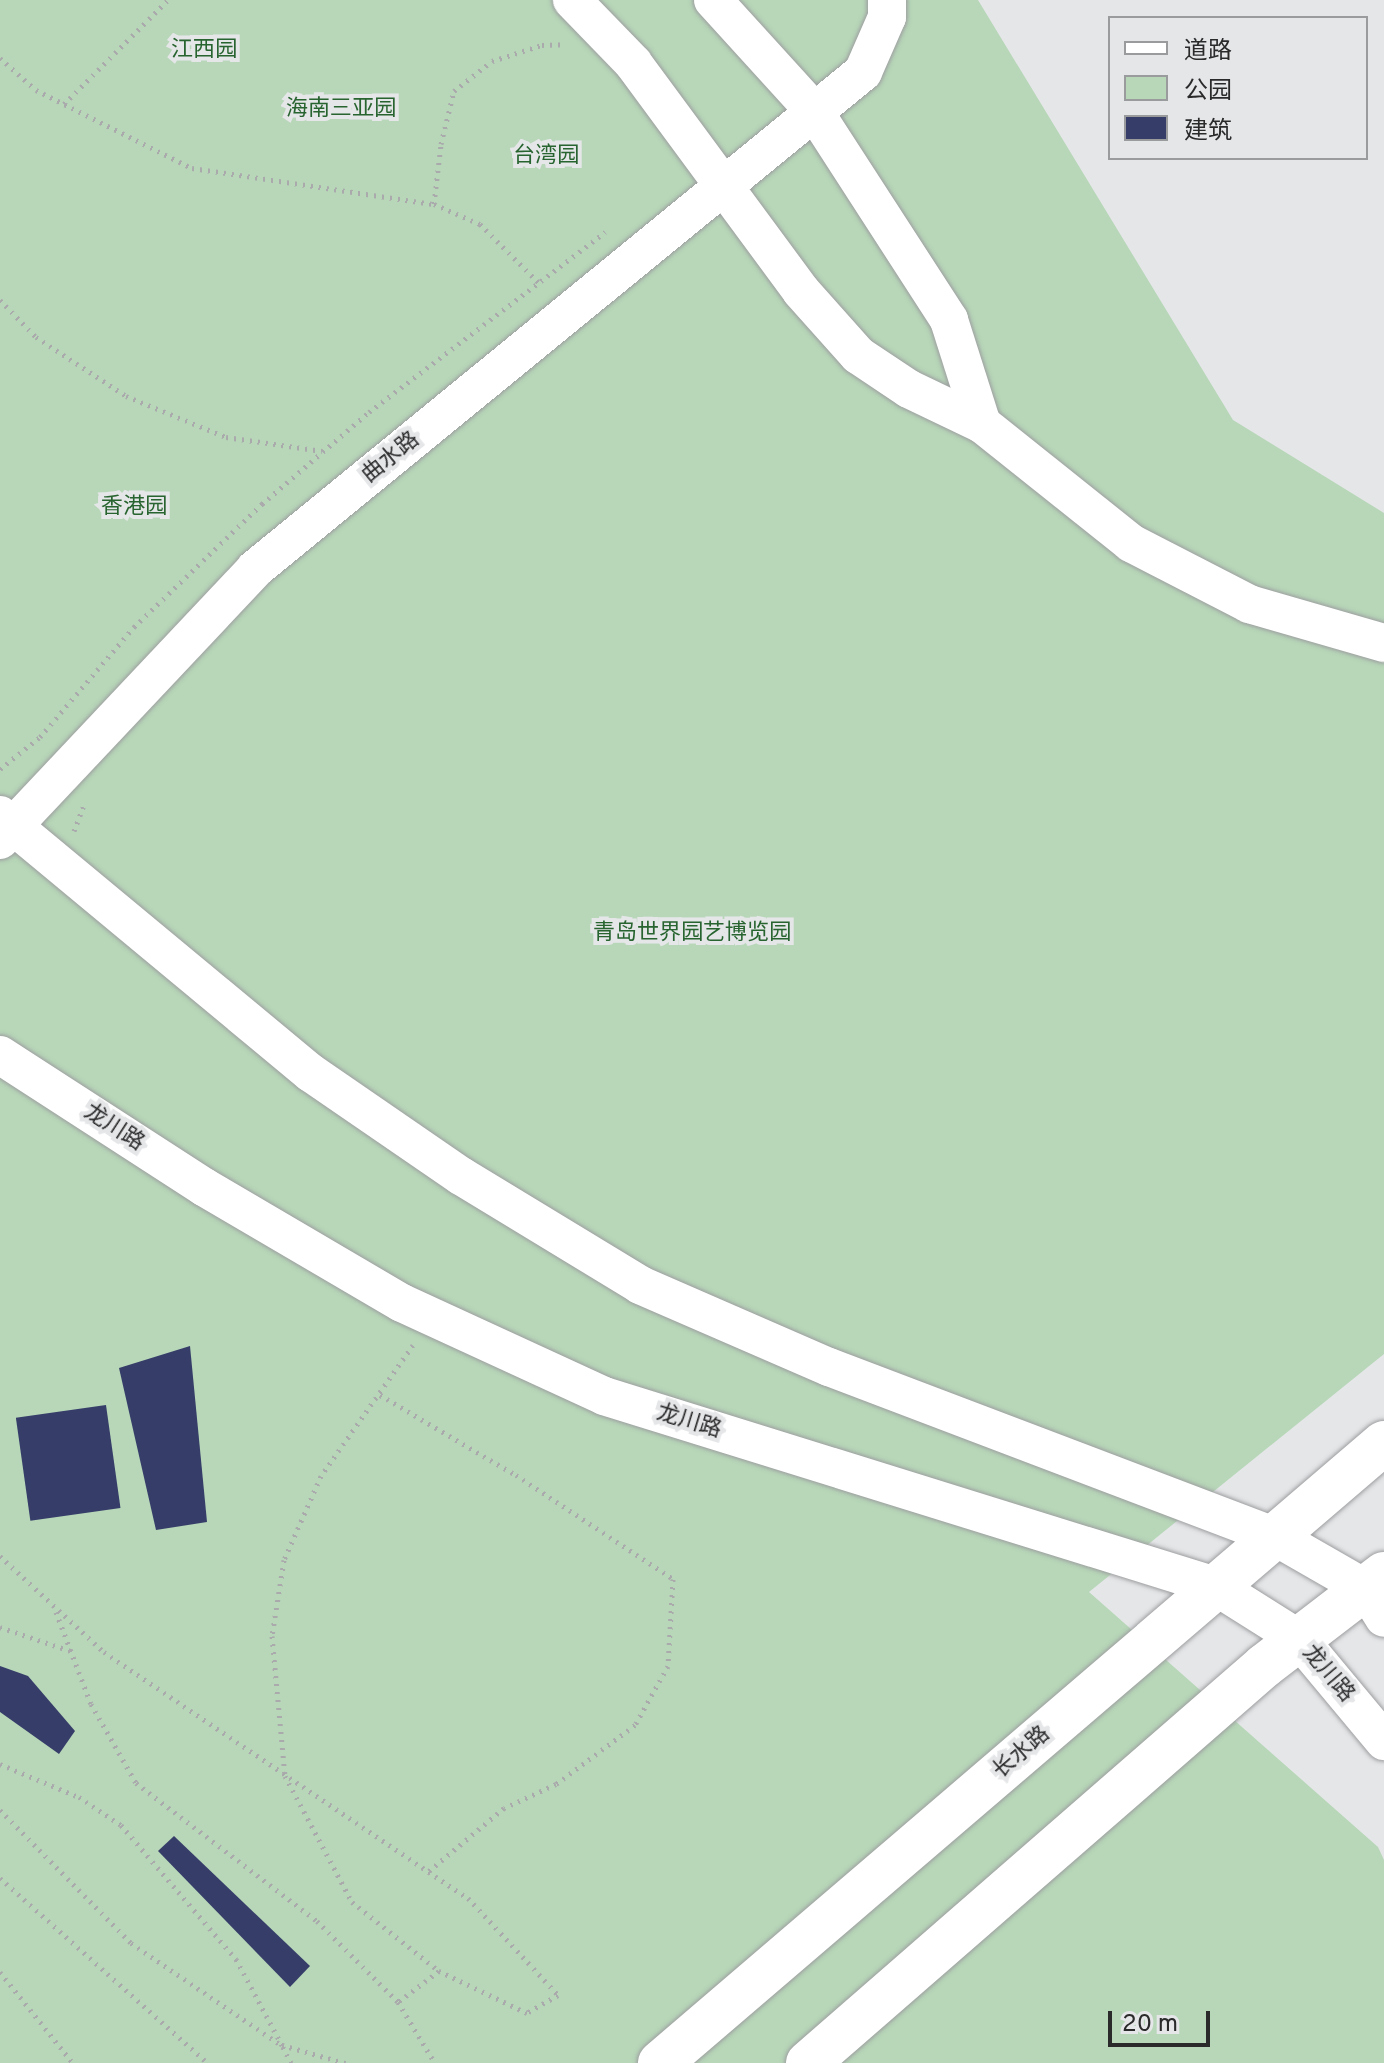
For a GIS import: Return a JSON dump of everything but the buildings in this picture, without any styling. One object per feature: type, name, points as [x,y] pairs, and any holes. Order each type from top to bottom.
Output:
[{"type":"main road","name":"长水路","points":[[660,2063],[1384,1443]]},
{"type":"main road","points":[[808,2063],[1299,1639],[1378,1594]]},
{"type":"street","points":[[572,0],[614,43],[801,291],[858,355],[909,389],[982,424],[1131,543],[1249,604],[1384,643]]},
{"type":"street","points":[[713,0],[814,111],[949,320],[982,424]]},
{"type":"street","name":"曲水路","points":[[4,827],[255,569],[863,72],[887,17],[887,0]]},
{"type":"street","points":[[4,827],[77,879],[311,1073],[461,1176],[640,1285],[829,1367],[1274,1536],[1378,1594]]},
{"type":"street","name":"龙川路","points":[[0,1055],[204,1187],[402,1303],[604,1396],[1215,1586],[1299,1639],[1384,1741]]},
{"type":"path","points":[[64,104],[168,0]]},
{"type":"path","points":[[434,204],[441,144],[454,91],[492,61],[542,45],[614,43]]},
{"type":"path","points":[[0,58],[36,90],[192,168],[434,204],[480,224],[540,284]]},
{"type":"path","points":[[0,300],[36,337],[126,396],[226,437],[323,452]]},
{"type":"path","points":[[77,879],[72,837],[87,794]]},
{"type":"path","points":[[0,1556],[104,1652],[285,1776],[468,1898],[558,1995],[527,2013],[439,1971],[352,1902],[285,1776],[272,1636],[284,1560],[321,1476],[408,1356]]},
{"type":"path","points":[[380,1395],[516,1475],[673,1579],[668,1666],[635,1725],[556,1784],[504,1808],[429,1871]]},
{"type":"path","points":[[56,1610],[91,1704],[136,1783],[317,1921],[398,2002],[435,2063]]},
{"type":"path","points":[[0,1627],[72,1651]]},
{"type":"path","points":[[0,1764],[79,1797],[121,1825],[236,1959],[291,2063]]},
{"type":"path","points":[[0,1810],[131,1943],[282,2045],[345,2063]]},
{"type":"path","points":[[0,1878],[208,2063]]},
{"type":"path","points":[[398,2002],[439,1971]]},
{"type":"path","points":[[0,1972],[73,2063]]},
{"type":"green space","name":"青岛世界园艺博览园","points":[[0,0],[978,0],[1233,420],[1384,513],[1384,1354],[1089,1592],[1378,1847],[1384,1860],[1384,2063],[0,2063]]},
{"type":"park label","name":"江西园","points":[[204,51]]},
{"type":"park label","name":"海南三亚园","points":[[341,110]]},
{"type":"park label","name":"台湾园","points":[[546,157]]},
{"type":"park label","name":"香港园","points":[[134,508]]}]
